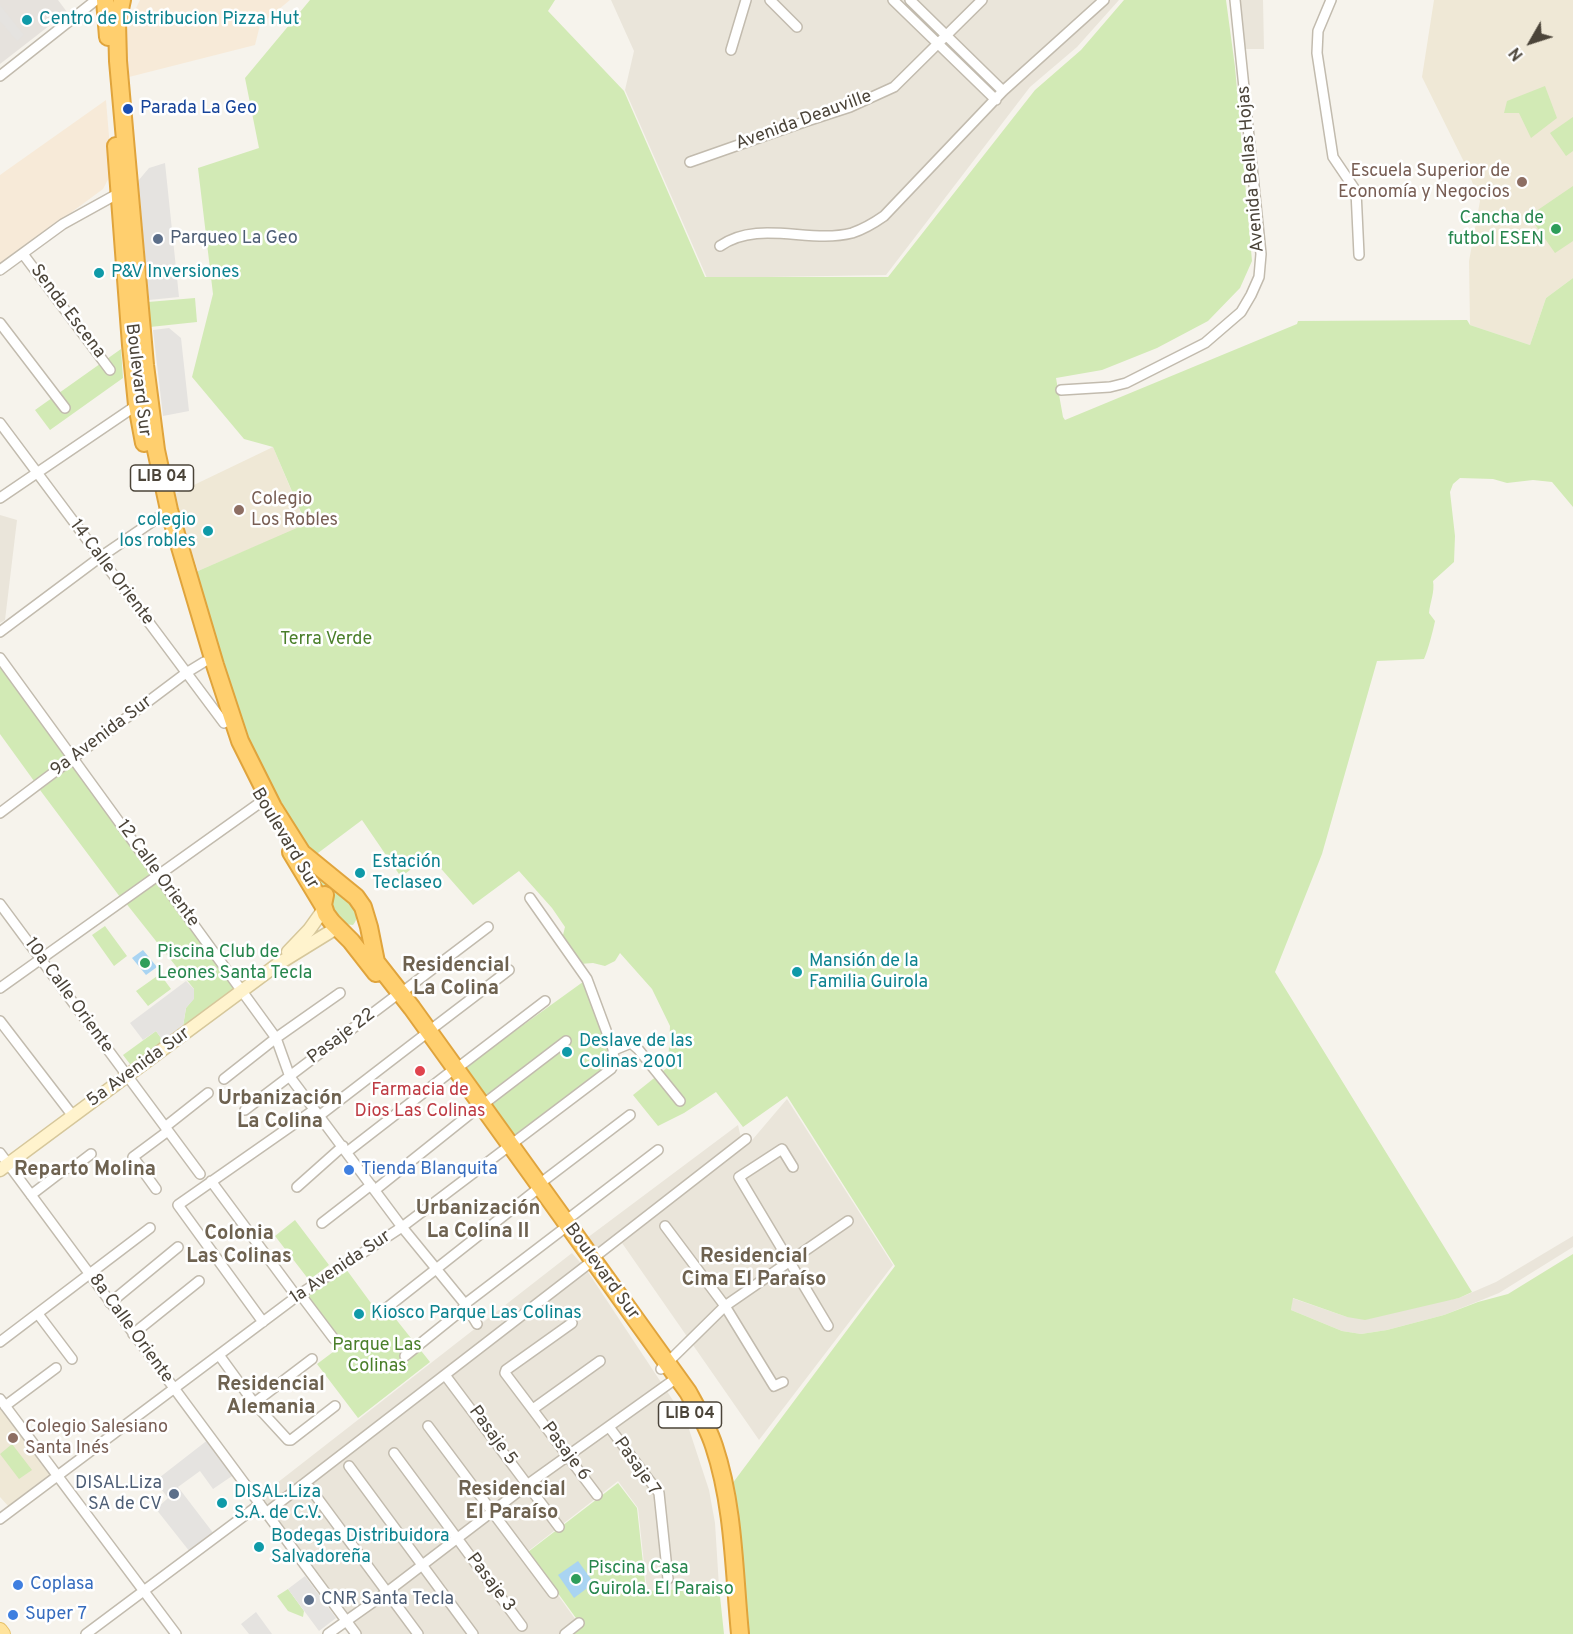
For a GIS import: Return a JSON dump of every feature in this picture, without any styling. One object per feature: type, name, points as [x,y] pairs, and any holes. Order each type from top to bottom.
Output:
[{"type":"highway","name":"Boulevard Sur","points":[[105,0],[137,405],[159,517],[224,723],[261,802],[323,907]]},
{"type":"highway","name":"Boulevard Sur","points":[[122,0],[117,23],[117,44],[144,354],[156,450],[169,510],[215,665],[246,755],[297,846],[309,860],[345,888]]},
{"type":"highway","points":[[323,907],[325,896],[331,889],[345,888]]},
{"type":"highway","name":"LIB 04","points":[[345,888],[356,897],[364,912]]},
{"type":"highway","name":"LIB 04","points":[[323,907],[332,922],[340,929]]},
{"type":"highway","name":"Boulevard Sur","points":[[364,912],[376,962],[398,995],[699,1413],[714,1445],[729,1512],[740,1634]]},
{"type":"highway","points":[[340,929],[348,933],[359,929],[364,920],[364,912]]},
{"type":"highway","name":"Boulevard Sur","points":[[340,929],[398,995]]},
{"type":"highway","name":"Boulevard Sur","points":[[667,1371],[694,1421],[711,1467],[718,1504],[729,1634]]},
{"type":"main road","points":[[0,1630],[3,1634]]},
{"type":"street","points":[[0,76],[96,0]]},
{"type":"street","points":[[731,50],[746,0]]},
{"type":"street","points":[[770,0],[797,27]]},
{"type":"street","points":[[893,0],[996,100]]},
{"type":"street","points":[[910,0],[1003,92]]},
{"type":"street","name":"Avenida Deauville","points":[[690,162],[850,107],[894,87],[982,0]]},
{"type":"street","points":[[720,246],[730,238],[748,233],[818,235],[850,233],[869,226],[885,216],[1003,92],[1104,0]]},
{"type":"street","name":"Avenida Bellas Hojas","points":[[1061,390],[1110,387],[1126,383],[1204,344],[1223,330],[1241,312],[1251,295],[1259,277],[1261,254],[1235,0]]},
{"type":"street","points":[[1331,0],[1318,31],[1317,53],[1333,157],[1356,191],[1359,255]]},
{"type":"street","points":[[0,270],[63,224],[119,193]]},
{"type":"street","name":"Senda Escena","points":[[23,254],[110,370]]},
{"type":"street","points":[[0,323],[65,408]]},
{"type":"street","points":[[0,498],[137,405]]},
{"type":"street","name":"14 Calle Oriente","points":[[0,425],[224,723]]},
{"type":"street","points":[[0,632],[99,558],[159,517]]},
{"type":"street","name":"12 Calle Oriente","points":[[0,658],[243,990],[276,1038],[290,1077],[402,1227],[465,1304],[477,1324]]},
{"type":"street","name":"9a Avenida Sur","points":[[0,813],[186,673],[204,662]]},
{"type":"street","points":[[0,988],[261,802]]},
{"type":"street","points":[[530,898],[585,974],[614,1050],[631,1043],[680,1101]]},
{"type":"street","name":"10a Calle Oriente","points":[[0,904],[200,1174]]},
{"type":"street","name":"5a Avenida Sur","points":[[278,964],[309,930],[323,907]]},
{"type":"street","name":"Pasaje 22","points":[[290,1077],[488,927]]},
{"type":"street","name":"5a Avenida Sur","points":[[4,1167],[278,964],[340,929]]},
{"type":"street","points":[[263,1322],[178,1205],[317,1113],[509,970]]},
{"type":"street","points":[[224,1079],[276,1038],[340,993]]},
{"type":"street","points":[[297,1188],[345,1149],[545,1001]]},
{"type":"street","points":[[0,1021],[74,1116]]},
{"type":"street","points":[[322,1223],[566,1041]]},
{"type":"street","name":"1a Avenida Sur","points":[[0,1519],[263,1322],[402,1227],[508,1149],[611,1069],[615,1064],[614,1050]]},
{"type":"street","points":[[245,1110],[290,1077]]},
{"type":"street","points":[[156,1189],[133,1157],[208,1093]]},
{"type":"street","points":[[379,1314],[630,1115]]},
{"type":"street","points":[[86,1634],[445,1375],[746,1139]]},
{"type":"street","points":[[792,1167],[782,1149],[739,1176],[828,1326]]},
{"type":"street","points":[[405,1356],[462,1310],[465,1304],[658,1150]]},
{"type":"street","name":"8a Calle Oriente","points":[[0,1153],[4,1167],[31,1195],[356,1634]]},
{"type":"street","points":[[31,1195],[65,1169],[74,1167],[91,1154]]},
{"type":"street","points":[[211,1181],[334,1339]]},
{"type":"street","points":[[328,1634],[422,1566],[527,1485],[609,1427],[667,1371],[725,1306],[848,1221]]},
{"type":"street","points":[[665,1226],[725,1306],[774,1386],[783,1382]]},
{"type":"street","points":[[0,1342],[150,1228]]},
{"type":"street","points":[[110,1303],[178,1247]]},
{"type":"street","points":[[133,1334],[199,1281]]},
{"type":"street","points":[[38,1314],[72,1359]]},
{"type":"street","name":"Pasaje 6","points":[[572,1323],[505,1372],[597,1495]]},
{"type":"street","points":[[219,1355],[254,1403],[284,1437],[291,1440],[335,1406]]},
{"type":"street","points":[[254,1403],[312,1359]]},
{"type":"street","name":"Pasaje 6","points":[[533,1410],[600,1361]]},
{"type":"street","points":[[56,1368],[3,1403],[176,1634]]},
{"type":"street","name":"Pasaje 5","points":[[445,1375],[559,1527]]},
{"type":"street","points":[[428,1426],[553,1593]]},
{"type":"street","name":"Pasaje 7","points":[[609,1427],[659,1493],[668,1579]]},
{"type":"street","name":"Pasaje 3","points":[[394,1453],[522,1626]]},
{"type":"street","points":[[349,1466],[473,1634]]},
{"type":"street","points":[[310,1488],[418,1634]]},
{"type":"street","points":[[565,1634],[579,1623]]},
{"type":"shaded area","points":[[0,0],[58,0],[67,12],[0,64]]},
{"type":"shaded area","points":[[140,0],[290,0],[260,25],[255,45],[129,77],[125,30]]},
{"type":"shaded area","points":[[611,0],[1119,0],[1077,47],[1030,87],[886,275],[707,278],[625,90],[634,51]]},
{"type":"shaded area","points":[[1233,0],[1263,0],[1264,49],[1244,49]]},
{"type":"shaded area","name":"Escuela Superior de Economía y Negocios","points":[[1434,0],[1573,0],[1573,278],[1546,298],[1530,345],[1470,325],[1469,261],[1480,201],[1464,162],[1422,77]]},
{"type":"shaded area","points":[[0,5],[24,35],[17,41],[0,21]]},
{"type":"shaded area","points":[[106,100],[112,172],[103,189],[0,265],[0,175]]},
{"type":"shaded area","name":"Parqueo La Geo","points":[[165,163],[179,297],[149,300],[138,181],[149,168]]},
{"type":"shaded area","points":[[169,328],[181,338],[189,411],[163,416],[153,330]]},
{"type":"shaded area","name":"Colegio Los Robles","points":[[273,447],[306,525],[198,571],[173,495]]},
{"type":"shaded area","points":[[0,515],[17,520],[5,620],[0,623]]},
{"type":"shaded area","points":[[186,981],[194,989],[194,999],[186,1008],[182,1032],[166,1045],[156,1031],[143,1040],[130,1023]]},
{"type":"shaded area","points":[[787,1099],[893,1265],[759,1440],[622,1243],[753,1139]]},
{"type":"shaded area","points":[[738,1125],[741,1138],[592,1255],[583,1241]]},
{"type":"shaded area","points":[[1573,1236],[1573,1247],[1499,1293],[1444,1315],[1387,1330],[1361,1334],[1342,1331],[1291,1310],[1292,1298],[1347,1317],[1459,1298],[1496,1282]]},
{"type":"shaded area","points":[[572,1253],[586,1269],[686,1420],[709,1490],[715,1523],[719,1587],[647,1591],[638,1508],[618,1481],[527,1552],[578,1623],[563,1634],[357,1634],[259,1497]]},
{"type":"shaded area","name":"Colegio Salesiano Santa Inés","points":[[0,1403],[52,1472],[47,1482],[10,1508],[0,1497]]},
{"type":"shaded area","name":"DISAL.Liza SA de CV","points":[[209,1439],[235,1474],[213,1489],[200,1471],[178,1487],[214,1534],[190,1552],[156,1509],[168,1498],[155,1481]]},
{"type":"shaded area","name":"CNR Santa Tecla","points":[[305,1576],[336,1618],[319,1631],[288,1589]]},
{"type":"shaded area","points":[[256,1612],[272,1634],[249,1634],[241,1624]]},
{"type":"green space","name":"Terra Verde","points":[[310,0],[555,0],[548,11],[624,91],[705,277],[888,277],[1035,90],[1081,50],[1124,0],[1226,0],[1235,67],[1252,261],[1240,288],[1208,321],[1157,348],[1102,370],[1056,378],[1065,420],[1297,324],[1298,321],[1467,320],[1470,325],[1530,345],[1546,298],[1573,278],[1573,507],[1552,482],[1533,480],[1507,483],[1493,479],[1460,478],[1453,484],[1450,492],[1455,536],[1454,562],[1433,581],[1429,613],[1435,621],[1426,655],[1424,659],[1377,661],[1322,854],[1275,972],[1472,1292],[1459,1298],[1365,1320],[1347,1317],[1293,1298],[1291,1310],[1342,1331],[1361,1334],[1387,1330],[1444,1315],[1508,1294],[1573,1254],[1573,1634],[742,1634],[729,1488],[895,1266],[787,1096],[743,1127],[716,1092],[684,1113],[658,1126],[633,1095],[668,1067],[670,1026],[652,989],[620,953],[615,961],[605,966],[593,963],[580,964],[562,939],[565,927],[552,908],[519,871],[473,905],[429,855],[401,877],[362,820],[306,862],[329,884],[318,889],[244,739],[194,576],[198,571],[306,524],[273,447],[244,439],[192,377],[213,294],[198,168],[259,148],[245,78]]},
{"type":"green space","points":[[1545,86],[1557,118],[1531,138],[1519,113],[1504,113],[1507,101]]},
{"type":"green space","points":[[1573,117],[1573,151],[1566,156],[1550,133]]},
{"type":"green space","name":"Cancha de futbol ESEN","points":[[1573,186],[1573,241],[1555,253],[1529,216]]},
{"type":"green space","points":[[195,298],[197,322],[150,327],[148,302]]},
{"type":"green space","points":[[121,349],[123,378],[50,430],[35,410]]},
{"type":"green space","points":[[0,665],[67,758],[34,781],[0,734]]},
{"type":"green space","points":[[73,765],[152,874],[120,897],[40,790]]},
{"type":"green space","points":[[156,879],[239,990],[182,1032],[186,1008],[193,999],[194,989],[125,902]]},
{"type":"green space","points":[[335,893],[350,900],[356,910],[356,920],[353,925],[343,924],[330,910],[331,895]]},
{"type":"green space","points":[[105,926],[127,956],[114,966],[92,935]]},
{"type":"green space","points":[[160,974],[171,989],[148,1006],[136,991]]},
{"type":"green space","points":[[587,979],[613,1046],[609,1071],[517,1141],[465,1067]]},
{"type":"green space","points":[[156,1031],[166,1045],[133,1068],[123,1055]]},
{"type":"green space","points":[[295,1220],[329,1265],[309,1280],[275,1236]]},
{"type":"green space","name":"Parque Las Colinas","points":[[346,1269],[379,1314],[387,1308],[430,1362],[358,1418],[317,1364],[341,1346],[303,1300]]},
{"type":"green space","points":[[12,1444],[32,1470],[19,1479],[0,1454]]},
{"type":"green space","points":[[618,1483],[637,1508],[646,1591],[719,1587],[724,1634],[568,1634],[581,1625],[528,1552]]},
{"type":"green space","points":[[288,1589],[304,1611],[303,1617],[288,1611],[277,1596]]},
{"type":"water","name":"Piscina Club de Leones Santa Tecla","points":[[143,950],[157,967],[146,975],[132,958]]},
{"type":"water","name":"Piscina Casa Guirola. El Paraiso","points":[[578,1561],[594,1583],[574,1598],[558,1575]]},
{"type":"place","name":"Centro de Distribucion Pizza Hut","points":[[27,20]]},
{"type":"place","name":"Parada La Geo","points":[[128,109]]},
{"type":"place","name":"Escuela Superior de Economía y Negocios","points":[[1522,182]]},
{"type":"place","name":"Cancha de futbol ESEN","points":[[1556,229]]},
{"type":"place","name":"Parqueo La Geo","points":[[158,239]]},
{"type":"place","name":"P&V Inversiones","points":[[99,273]]},
{"type":"place","name":"Colegio Los Robles","points":[[239,510]]},
{"type":"place","name":"colegio los robles","points":[[208,531]]},
{"type":"place","name":"Estación Teclaseo","points":[[360,873]]},
{"type":"place","name":"Piscina Club de Leones Santa Tecla","points":[[145,963]]},
{"type":"place","name":"Mansión de la Familia Guirola","points":[[797,972]]},
{"type":"place","name":"Deslave de las Colinas 2001","points":[[567,1052]]},
{"type":"place","name":"Farmacia de Dios Las Colinas","points":[[420,1071]]},
{"type":"place","name":"Tienda Blanquita","points":[[349,1170]]},
{"type":"place","name":"Kiosco Parque Las Colinas","points":[[359,1314]]},
{"type":"place","name":"Colegio Salesiano Santa Inés","points":[[13,1438]]},
{"type":"place","name":"DISAL.Liza SA de CV","points":[[174,1494]]},
{"type":"place","name":"DISAL.Liza S.A. de C.V.","points":[[222,1503]]},
{"type":"place","name":"Bodegas Distribuidora Salvadoreña","points":[[259,1547]]},
{"type":"place","name":"Piscina Casa Guirola. El Paraiso","points":[[576,1579]]},
{"type":"place","name":"Coplasa","points":[[18,1585]]},
{"type":"place","name":"CNR Santa Tecla","points":[[309,1600]]},
{"type":"place","name":"Super 7","points":[[13,1615]]},
{"type":"district","name":"Residencial La Colina","points":[[456,978]]},
{"type":"district","name":"Urbanización La Colina","points":[[280,1112]]},
{"type":"district","name":"Reparto Molina","points":[[85,1171]]},
{"type":"district","name":"Urbanización La Colina II","points":[[478,1222]]},
{"type":"district","name":"Colonia Las Colinas","points":[[239,1246]]},
{"type":"district","name":"Residencial Cima El Paraíso","points":[[754,1270]]},
{"type":"district","name":"Residencial Alemania","points":[[271,1398]]},
{"type":"district","name":"Residencial El Paraíso","points":[[512,1502]]}]
